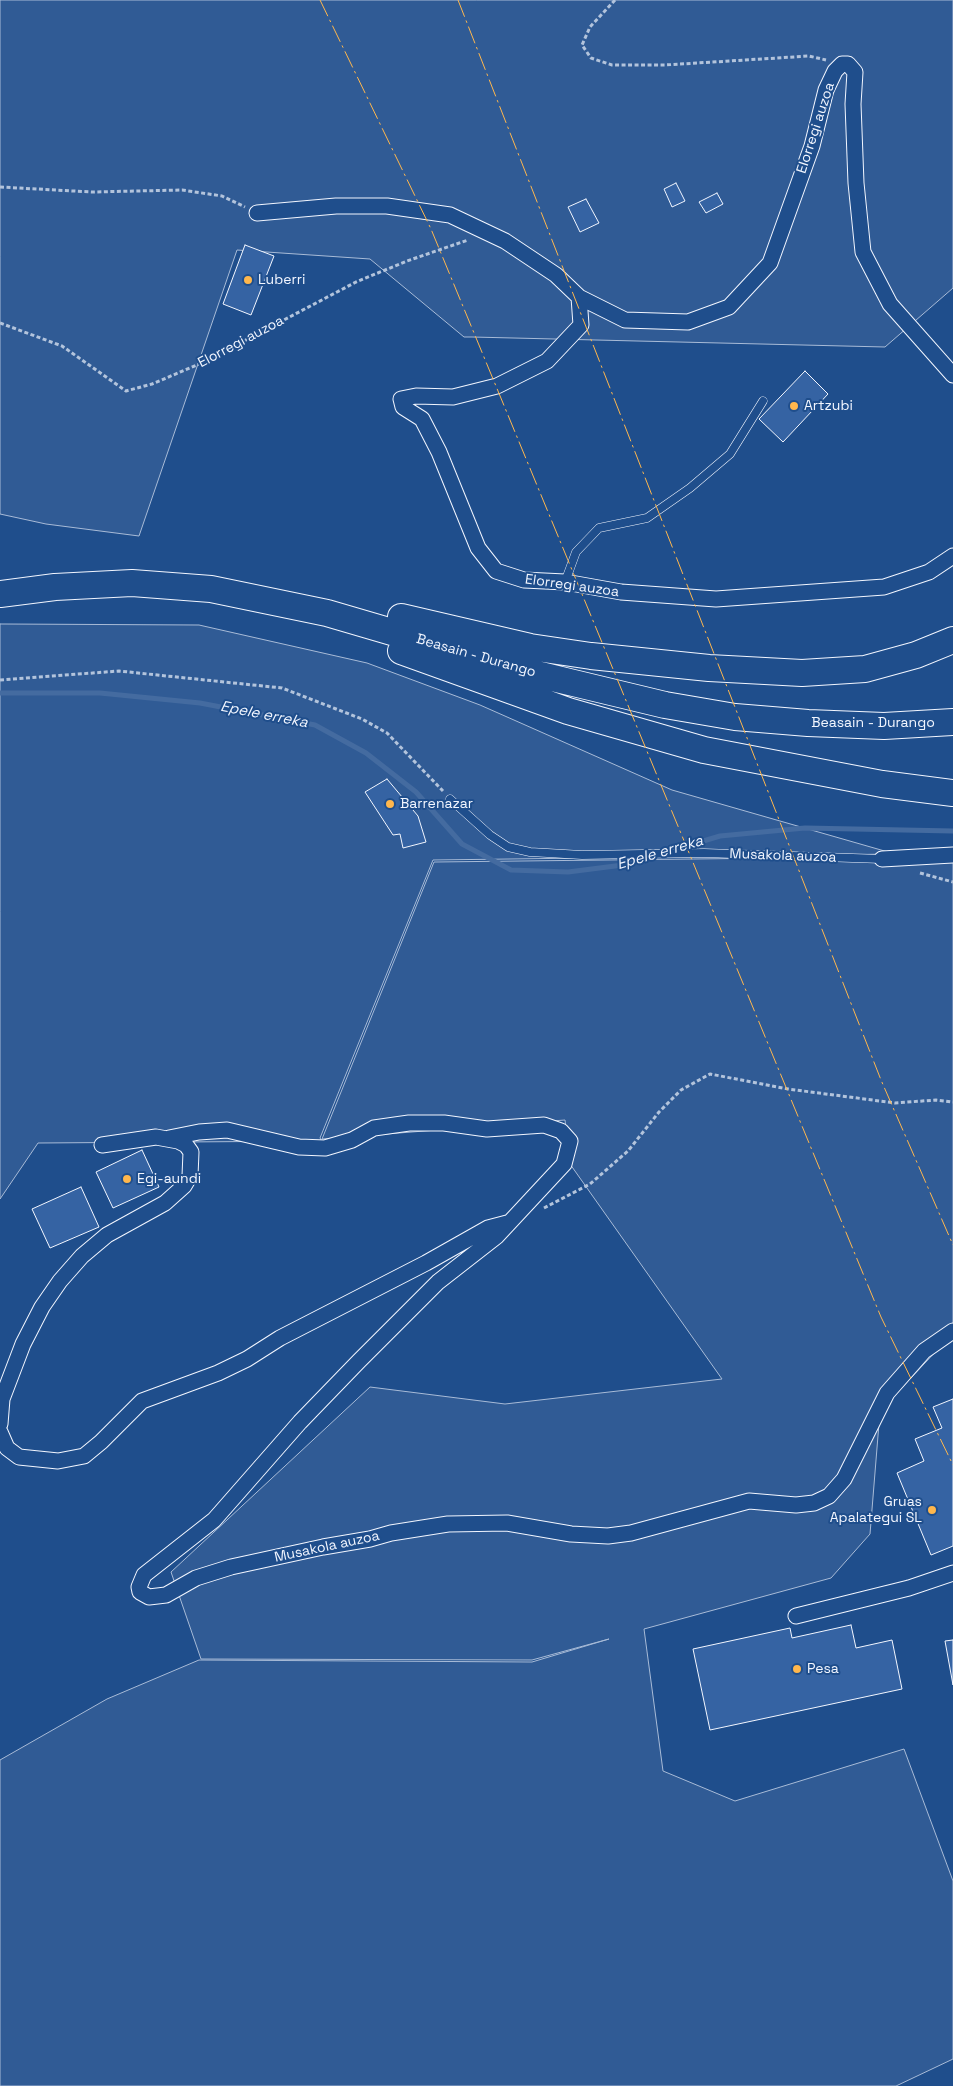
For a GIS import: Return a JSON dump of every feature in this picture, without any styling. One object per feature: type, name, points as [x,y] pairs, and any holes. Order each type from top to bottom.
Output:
[{"type":"highway","name":"Beasain - Durango","points":[[0,594],[55,586],[132,583],[211,589],[327,612],[532,673],[665,705],[735,717],[808,723],[884,726],[953,722]]},
{"type":"highway","points":[[211,589],[294,592],[530,647],[591,656],[709,668],[802,673],[865,669],[916,655],[953,640]]},
{"type":"highway","points":[[211,589],[268,612],[370,641],[568,711],[635,731],[750,760],[882,784],[953,793]]},
{"type":"street","name":"Elorregi auzoa","points":[[257,213],[336,206],[387,206],[450,215],[505,241],[556,275],[579,297],[625,320],[688,322],[729,307],[770,263],[812,146],[826,90],[842,64],[848,64],[855,72],[853,104],[856,183],[863,252],[890,304],[953,375]]},
{"type":"street","name":"Elorregi auzoa","points":[[579,297],[581,325],[547,362],[498,386],[453,397],[416,396],[401,399],[403,407],[422,419],[439,452],[478,548],[496,571],[524,580],[565,582],[621,592],[716,599],[884,587],[929,572],[953,556]]},
{"type":"street","name":"Musakola auzoa","points":[[882,859],[953,855]]},
{"type":"street","name":"Musakola auzoa","points":[[102,1145],[143,1138],[169,1138],[199,1132],[227,1130],[299,1147],[325,1148],[352,1140],[374,1128],[409,1123],[444,1123],[487,1129],[544,1125],[561,1131],[570,1141],[564,1164],[507,1223],[497,1236],[438,1282],[345,1375],[300,1422],[214,1520],[144,1574],[139,1587],[140,1592],[149,1597],[166,1596],[196,1578],[231,1567],[391,1533],[448,1524],[506,1523],[572,1534],[608,1536],[631,1534],[749,1501],[796,1506],[814,1503],[829,1496],[844,1479],[886,1393],[924,1351],[953,1330]]},
{"type":"street","points":[[0,1424],[2,1399],[23,1344],[42,1307],[60,1281],[82,1256],[107,1235],[165,1203],[184,1186],[190,1176],[191,1152],[186,1145],[169,1138]]},
{"type":"street","name":"Musakola auzoa","points":[[0,1432],[7,1448],[19,1457],[58,1461],[84,1456],[101,1442],[142,1401],[233,1366],[280,1338],[426,1263],[488,1228],[507,1223]]},
{"type":"street","points":[[796,1616],[909,1588],[953,1573]]},
{"type":"lane","points":[[565,582],[576,552],[599,528],[647,518],[690,488],[730,454],[763,402]]},
{"type":"lane","name":"Musakola auzoa","points":[[450,799],[463,813],[508,847],[530,852],[704,853],[882,859]]},
{"type":"path","points":[[615,0],[590,27],[582,45],[591,58],[612,65],[665,65],[809,56],[842,64]]},
{"type":"path","points":[[0,187],[67,192],[182,190],[222,196],[257,213]]},
{"type":"path","name":"Elorregi auzoa","points":[[0,323],[62,346],[126,391],[152,384],[204,362],[356,282],[407,261],[446,250],[487,232]]},
{"type":"path","points":[[0,680],[119,671],[282,688],[362,719],[388,733],[450,799]]},
{"type":"path","points":[[541,1210],[558,1203],[590,1184],[628,1151],[659,1112],[681,1090],[710,1074],[788,1089],[895,1103],[936,1100],[953,1102]]},
{"type":"shaded area","points":[[0,0],[953,0],[953,288],[885,347],[464,337],[370,259],[237,250],[139,536],[46,524],[0,514]]},
{"type":"shaded area","points":[[0,624],[199,625],[367,663],[480,705],[672,790],[895,854],[433,860],[320,1138],[322,1141],[38,1143],[0,1199]]},
{"type":"shaded area","points":[[953,856],[953,1333],[880,1411],[870,1534],[831,1578],[644,1629],[663,1771],[735,1801],[904,1749],[953,1881],[953,2059],[896,2086],[0,2086],[0,1760],[107,1699],[199,1660],[532,1662],[609,1639],[532,1660],[201,1659],[171,1572],[370,1387],[505,1404],[722,1379],[570,1164],[565,1120],[322,1139],[434,862]]},
{"type":"building","points":[[676,183],[685,201],[672,207],[664,189]]},
{"type":"building","points":[[717,193],[723,204],[706,213],[699,202]]},
{"type":"building","points":[[586,199],[599,223],[580,232],[568,207]]},
{"type":"building","name":"Luberri","points":[[245,245],[274,256],[251,315],[223,304]]},
{"type":"building","name":"Artzubi","points":[[805,371],[828,394],[783,442],[759,419]]},
{"type":"building","name":"Barrenazar","points":[[387,779],[418,816],[426,842],[403,848],[400,834],[393,835],[365,792]]},
{"type":"building","name":"Egi-aundi","points":[[142,1150],[159,1187],[113,1208],[96,1172]]},
{"type":"building","points":[[81,1187],[99,1227],[50,1248],[32,1209]]},
{"type":"building","name":"Gruas Apalategui SL","points":[[953,1399],[953,1546],[931,1555],[897,1473],[924,1461],[915,1439],[942,1428],[933,1407]]},
{"type":"building","name":"Pesa","points":[[851,1625],[856,1648],[892,1640],[902,1689],[710,1730],[693,1649],[790,1628],[792,1638]]},
{"type":"building","points":[[953,1640],[953,1685],[945,1641]]},
{"type":"waterway","name":"Epele erreka","points":[[0,693],[100,693],[200,703],[315,725],[366,753],[416,792],[462,844],[511,870],[568,872],[623,865],[654,856]]},
{"type":"waterway","name":"Epele erreka","points":[[670,851],[720,836],[805,828],[953,831]]},
{"type":"power","points":[[320,0],[431,229],[881,1317],[953,1465]]},
{"type":"power","points":[[458,0],[881,1080],[953,1245]]},
{"type":"place","name":"Luberri","points":[[248,280]]},
{"type":"place","name":"Artzubi","points":[[794,406]]},
{"type":"place","name":"Barrenazar","points":[[390,804]]},
{"type":"place","name":"Egi-aundi","points":[[127,1179]]},
{"type":"place","name":"Gruas Apalategui SL","points":[[932,1510]]},
{"type":"place","name":"Pesa","points":[[797,1669]]}]
